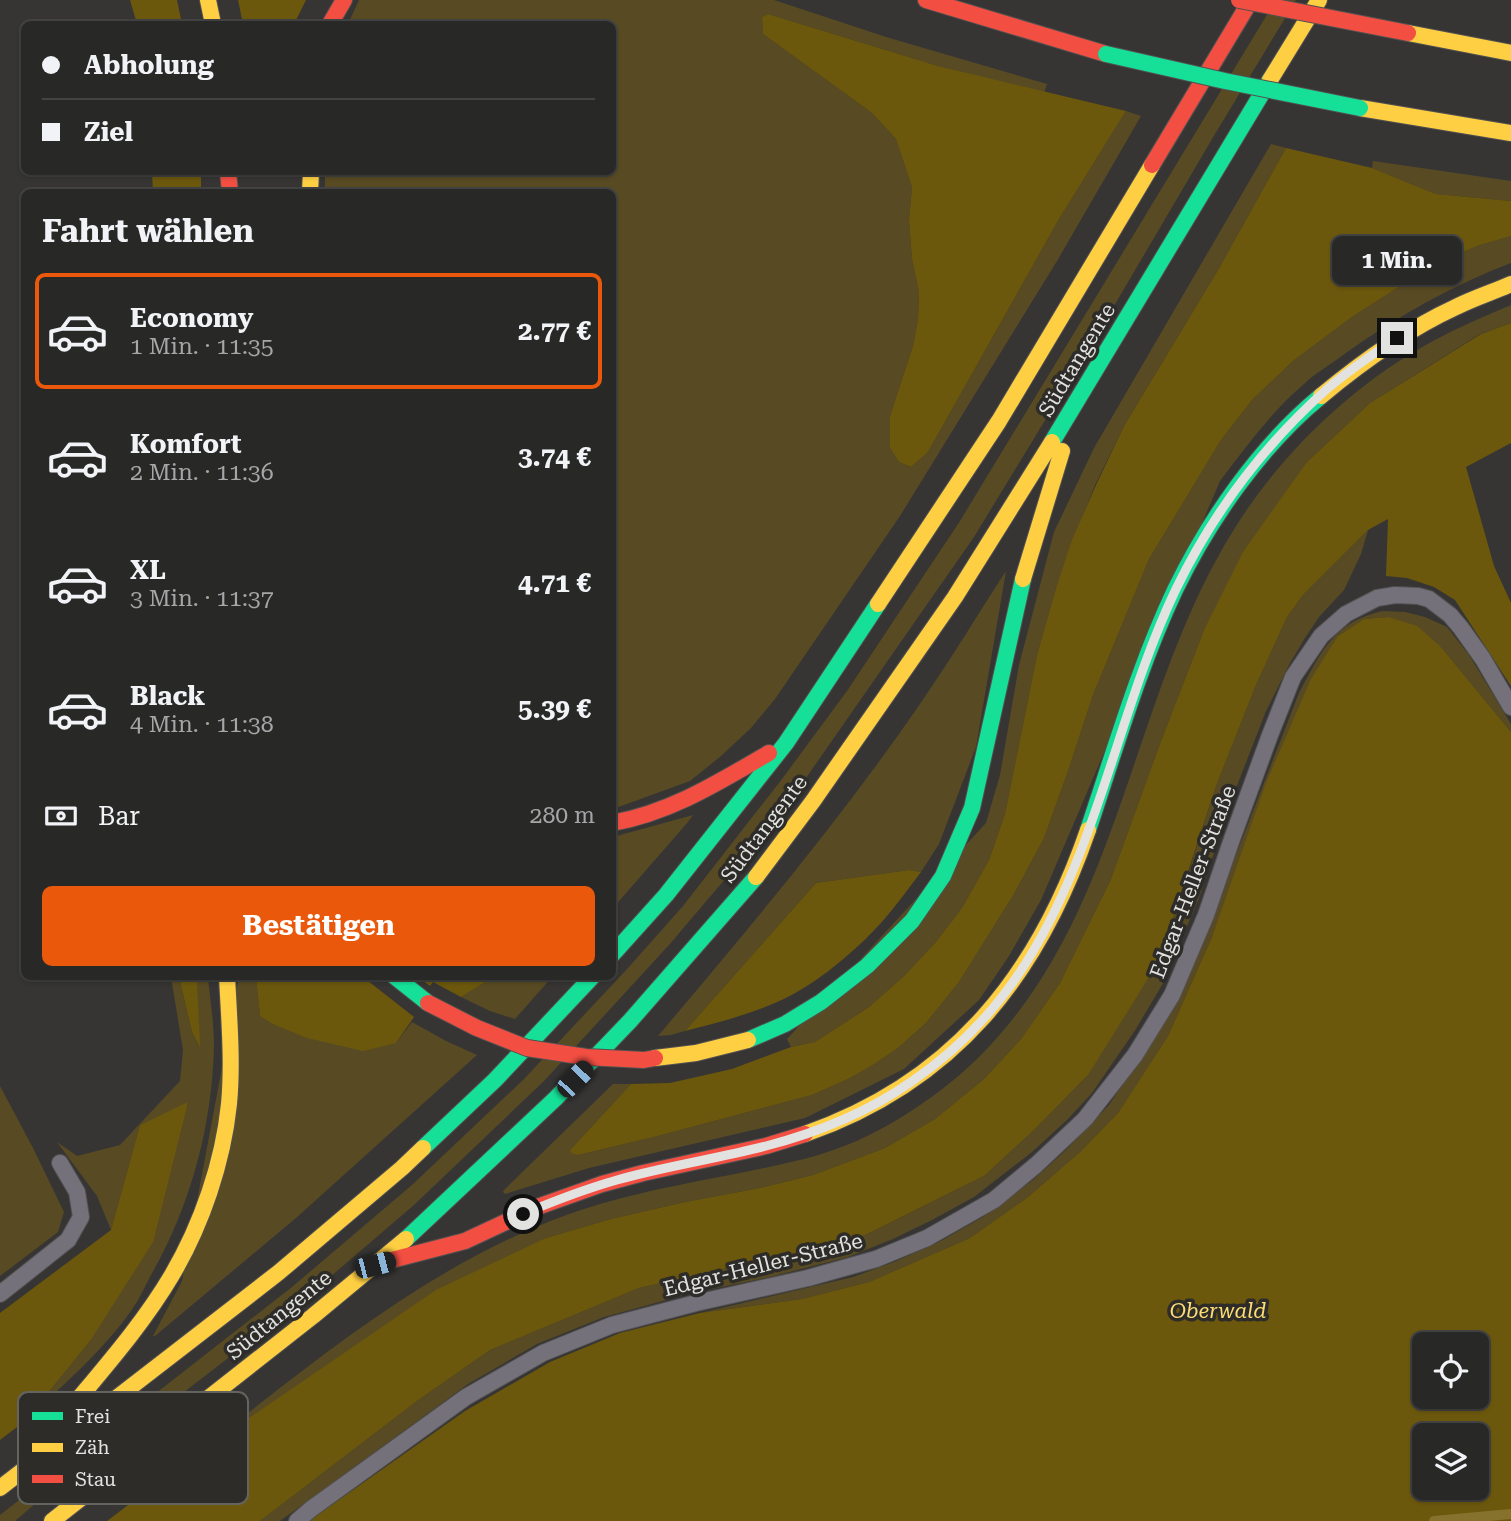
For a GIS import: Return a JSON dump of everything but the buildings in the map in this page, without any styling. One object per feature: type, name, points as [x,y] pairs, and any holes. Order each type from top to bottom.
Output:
[{"type":"highway","points":[[208,0],[212,21]]},
{"type":"highway","points":[[332,21],[344,0]]},
{"type":"highway","points":[[926,0],[1106,54],[1360,107],[1511,133]]},
{"type":"highway","points":[[1239,0],[1511,53]]},
{"type":"highway","name":"Südtangente","points":[[616,951],[666,895],[786,743],[999,421],[1251,0]]},
{"type":"highway","name":"Südtangente","points":[[216,1392],[404,1241],[556,1098],[630,1021],[760,873],[955,597],[1077,401],[1319,0]]},
{"type":"highway","points":[[375,1265],[467,1241],[535,1209],[616,1180],[768,1146],[813,1131],[872,1105],[936,1064],[980,1023],[1029,959],[1045,930],[1073,871],[1156,635],[1192,558],[1227,499],[1285,429],[1328,388],[1358,365],[1397,338],[1441,313],[1511,284]]},
{"type":"highway","points":[[399,980],[428,1003],[477,1028],[527,1048],[586,1057],[644,1060],[696,1053],[748,1040],[785,1024],[867,966],[912,921],[943,876],[972,808],[1022,581],[1077,401]]},
{"type":"highway","points":[[616,822],[643,817],[699,793],[786,743]]},
{"type":"highway","points":[[82,1392],[141,1320],[172,1273],[195,1226],[213,1178],[227,1120],[230,1064],[227,980]]},
{"type":"highway","name":"Südtangente","points":[[125,1392],[267,1282],[402,1168],[495,1080],[589,980]]},
{"type":"highway","points":[[6,1484],[18,1469]]},
{"type":"highway","name":"Südtangente","points":[[52,1521],[74,1504]]},
{"type":"lane","name":"Edgar-Heller-Straße","points":[[296,1521],[466,1397],[543,1353],[612,1325],[876,1259],[927,1238],[994,1200],[1036,1166],[1085,1119],[1135,1055],[1172,995],[1206,915],[1241,813],[1293,677],[1321,636],[1346,614],[1377,598],[1395,595],[1429,599],[1450,615],[1461,628],[1511,707]]},
{"type":"lane","points":[[0,1294],[68,1240],[82,1217],[77,1192],[60,1163]]},
{"type":"shaded area","points":[[359,0],[774,0],[886,37],[1047,84],[1044,93],[938,66],[768,14],[762,17],[763,34],[872,113],[896,139],[912,187],[909,221],[912,259],[919,292],[918,319],[913,346],[890,416],[890,448],[899,462],[911,467],[928,452],[1059,219],[1126,111],[1141,116],[1057,261],[900,516],[775,699],[751,728],[690,781],[616,808],[616,189],[325,189],[325,175],[616,175],[616,21],[349,21]]},
{"type":"shaded area","points":[[1276,0],[1296,0],[974,537],[783,811],[669,945],[544,1081],[414,1205],[316,1289],[184,1392],[158,1392],[292,1287],[412,1185],[524,1079],[628,968],[683,906],[782,779],[847,691],[960,521]]},
{"type":"shaded area","points":[[1271,144],[1286,148],[1218,270],[1124,426],[1095,485],[1073,540],[1037,655],[1005,814],[989,860],[962,908],[935,943],[904,976],[869,1007],[815,1042],[791,1047],[787,1039],[986,823],[1000,775],[1019,665],[1054,532],[1094,448]]},
{"type":"shaded area","points":[[1373,161],[1511,181],[1511,201],[1436,194],[1372,168]]},
{"type":"shaded area","points":[[1511,236],[1511,263],[1424,304],[1383,328],[1313,376],[1270,418],[1220,481],[1041,900],[1009,956],[979,1000],[904,1069],[805,1118],[589,1168],[505,1194],[503,1192],[613,1084],[631,1084],[570,1150],[578,1155],[812,1095],[873,1065],[898,1048],[926,1023],[959,982],[1014,894],[1044,838],[1093,695],[1149,559],[1221,440],[1252,400],[1293,361],[1352,317],[1430,267],[1477,246]]},
{"type":"shaded area","points":[[1511,305],[1511,323],[1480,334],[1370,403],[1307,462],[1204,630],[1111,879],[1060,983],[1021,1039],[984,1079],[935,1119],[885,1148],[813,1175],[611,1219],[546,1238],[248,1423],[248,1413],[312,1363],[400,1301],[492,1247],[541,1225],[614,1200],[790,1162],[839,1148],[895,1121],[932,1097],[965,1070],[1007,1026],[1054,959],[1104,849],[1188,618],[1217,559],[1252,502],[1296,448],[1348,399],[1405,357],[1463,326]]},
{"type":"shaded area","points":[[1368,530],[1361,554],[1344,590],[1319,617],[1305,638],[1266,711],[1233,796],[1199,898],[1162,985],[1092,1093],[1032,1152],[974,1197],[893,1239],[848,1257],[692,1293],[604,1317],[537,1344],[468,1384],[280,1521],[260,1521],[417,1401],[490,1350],[639,1288],[857,1239],[984,1176],[1088,1075],[1183,889],[1216,786],[1256,685],[1287,617],[1303,595]]},
{"type":"shaded area","points":[[1006,571],[976,747],[939,844],[921,872],[909,870],[816,883],[685,1031],[658,1036],[828,830],[933,685]]},
{"type":"shaded area","points":[[1382,611],[1405,612],[1447,627],[1469,655],[1511,724],[1511,732],[1441,647],[1388,617],[1364,619],[1338,636],[1168,1036],[1118,1113],[1080,1152],[1028,1197],[970,1238],[869,1282],[802,1299],[700,1313],[853,1277],[939,1242],[983,1217],[1033,1180],[1066,1150],[1109,1105],[1132,1070],[1201,945],[1299,693],[1314,665],[1340,631],[1365,616]]},
{"type":"shaded area","points":[[693,815],[616,905],[616,836]]},
{"type":"shaded area","points":[[171,980],[180,980],[192,1032],[199,1045],[197,980],[208,980],[214,1046],[212,1076],[204,1135],[188,1193],[165,1248],[133,1308],[96,1353],[55,1392],[49,1392],[90,1341],[188,1103],[140,1125],[111,1230],[97,1196],[57,1142],[77,1156],[120,1145],[180,1081],[183,1050]]},
{"type":"shaded area","points":[[238,980],[256,980],[260,1016],[396,1043],[412,1022],[477,1055],[296,1218],[153,1336],[182,1281]]},
{"type":"shaded area","points":[[549,980],[515,1019],[461,997],[487,981]]},
{"type":"shaded area","points":[[0,1086],[64,1212],[58,1232],[0,1276]]},
{"type":"shaded area","points":[[18,1501],[18,1504],[35,1504],[15,1521],[0,1521],[0,1515]]},
{"type":"green space","points":[[130,0],[177,0],[181,21],[136,21]]},
{"type":"green space","points":[[238,0],[306,0],[296,21],[242,21]]},
{"type":"green space","points":[[768,14],[938,66],[1126,111],[1059,219],[928,452],[911,467],[899,462],[890,448],[890,416],[913,346],[918,319],[919,292],[912,259],[909,221],[912,187],[896,139],[872,113],[763,34],[762,17]]},
{"type":"green space","points":[[1286,148],[1372,168],[1436,194],[1511,201],[1511,236],[1477,246],[1430,267],[1352,317],[1293,361],[1252,400],[1221,440],[1149,559],[1093,695],[1044,838],[1014,894],[959,982],[926,1023],[898,1048],[873,1065],[812,1095],[654,1137],[578,1155],[571,1153],[570,1150],[631,1084],[670,1083],[732,1069],[791,1047],[815,1042],[869,1007],[904,976],[935,943],[962,908],[989,860],[1005,814],[1037,655],[1072,540],[1124,426],[1218,270]]},
{"type":"green space","points":[[152,175],[201,175],[201,189],[153,189]]},
{"type":"green space","points":[[1511,323],[1511,443],[1466,467],[1494,566],[1511,603],[1511,686],[1455,600],[1434,587],[1407,578],[1386,576],[1388,519],[1368,530],[1303,595],[1287,617],[1256,685],[1216,786],[1159,960],[1088,1075],[984,1176],[857,1239],[639,1288],[490,1350],[417,1401],[260,1521],[107,1521],[129,1504],[248,1504],[248,1419],[436,1290],[546,1238],[611,1219],[813,1175],[885,1148],[935,1119],[984,1079],[1021,1039],[1060,983],[1111,879],[1204,630],[1243,552],[1307,462],[1370,403],[1481,334]]},
{"type":"green space","name":"Oberwald","points":[[1388,617],[1417,626],[1441,647],[1511,732],[1511,1521],[309,1521],[465,1411],[550,1362],[620,1333],[700,1313],[802,1299],[869,1282],[970,1238],[1028,1197],[1080,1152],[1118,1113],[1168,1036],[1212,937],[1266,783],[1311,679],[1338,636],[1364,619]]},
{"type":"green space","points":[[909,870],[921,872],[873,932],[822,976],[789,996],[760,1009],[685,1031],[816,883]]},
{"type":"green space","points":[[180,980],[197,980],[200,1047],[192,1032]]},
{"type":"green space","points":[[256,980],[367,980],[414,1017],[396,1043],[363,1051],[307,1038],[260,1016]]},
{"type":"green space","points":[[422,980],[488,980],[461,997],[433,982],[430,986]]},
{"type":"green space","points":[[188,1102],[153,1242],[90,1341],[49,1392],[18,1392],[18,1426],[0,1440],[0,1313],[111,1230],[140,1125]]},
{"type":"waterway","points":[[1434,1521],[1511,1514]]},
{"type":"traffic: fast","points":[[1106,54],[1360,108]]},
{"type":"traffic: fast","points":[[1052,442],[1270,80]]},
{"type":"traffic: fast","points":[[1088,830],[1128,708],[1175,590],[1204,537],[1238,486],[1277,438],[1321,396]]},
{"type":"traffic: fast","points":[[748,1040],[785,1024],[821,1002],[867,966],[912,921],[943,876],[972,808],[1023,579]]},
{"type":"traffic: fast","points":[[616,951],[666,895],[786,743],[878,604]]},
{"type":"traffic: fast","points":[[406,1239],[556,1098],[630,1021],[756,877]]},
{"type":"traffic: fast","points":[[399,980],[428,1003]]},
{"type":"traffic: fast","points":[[423,1148],[495,1080],[589,980]]},
{"type":"traffic: slow","points":[[208,0],[212,21]]},
{"type":"traffic: slow","points":[[1270,80],[1319,0]]},
{"type":"traffic: slow","points":[[1408,33],[1511,53]]},
{"type":"traffic: slow","points":[[1360,108],[1511,133]]},
{"type":"traffic: slow","points":[[878,604],[999,421],[1152,165]]},
{"type":"traffic: slow","points":[[310,189],[311,175]]},
{"type":"traffic: slow","points":[[1321,396],[1402,336],[1463,304],[1511,284]]},
{"type":"traffic: slow","points":[[756,877],[813,801],[955,597],[1052,442]]},
{"type":"traffic: slow","points":[[1023,579],[1062,451]]},
{"type":"traffic: slow","points":[[805,1134],[858,1112],[905,1085],[947,1053],[984,1017],[1016,976],[1044,931],[1068,883],[1088,830]]},
{"type":"traffic: slow","points":[[84,1392],[159,1296],[193,1235],[210,1192],[222,1148],[229,1104],[231,1056],[227,980]]},
{"type":"traffic: slow","points":[[655,1058],[696,1053],[748,1040]]},
{"type":"traffic: slow","points":[[124,1392],[278,1273],[423,1148]]},
{"type":"traffic: slow","points":[[216,1392],[406,1239]]},
{"type":"traffic: slow","points":[[0,1488],[18,1474]]},
{"type":"traffic: slow","points":[[52,1521],[74,1504]]},
{"type":"traffic: jam","points":[[332,21],[344,0]]},
{"type":"traffic: jam","points":[[926,0],[1106,54]]},
{"type":"traffic: jam","points":[[1239,0],[1408,33]]},
{"type":"traffic: jam","points":[[1152,165],[1251,0]]},
{"type":"traffic: jam","points":[[228,175],[230,189]]},
{"type":"traffic: jam","points":[[616,822],[674,804],[769,753]]},
{"type":"traffic: jam","points":[[428,1003],[477,1028],[527,1048],[586,1057],[644,1060],[655,1058]]},
{"type":"traffic: jam","points":[[384,1262],[465,1241],[540,1206],[602,1184],[766,1146],[805,1134]]},
{"type":"route","points":[[523,1214],[616,1180],[768,1146],[837,1122],[908,1084],[936,1064],[980,1023],[1029,959],[1073,871],[1156,635],[1209,528],[1227,499],[1285,429],[1328,388],[1397,338]]}]
